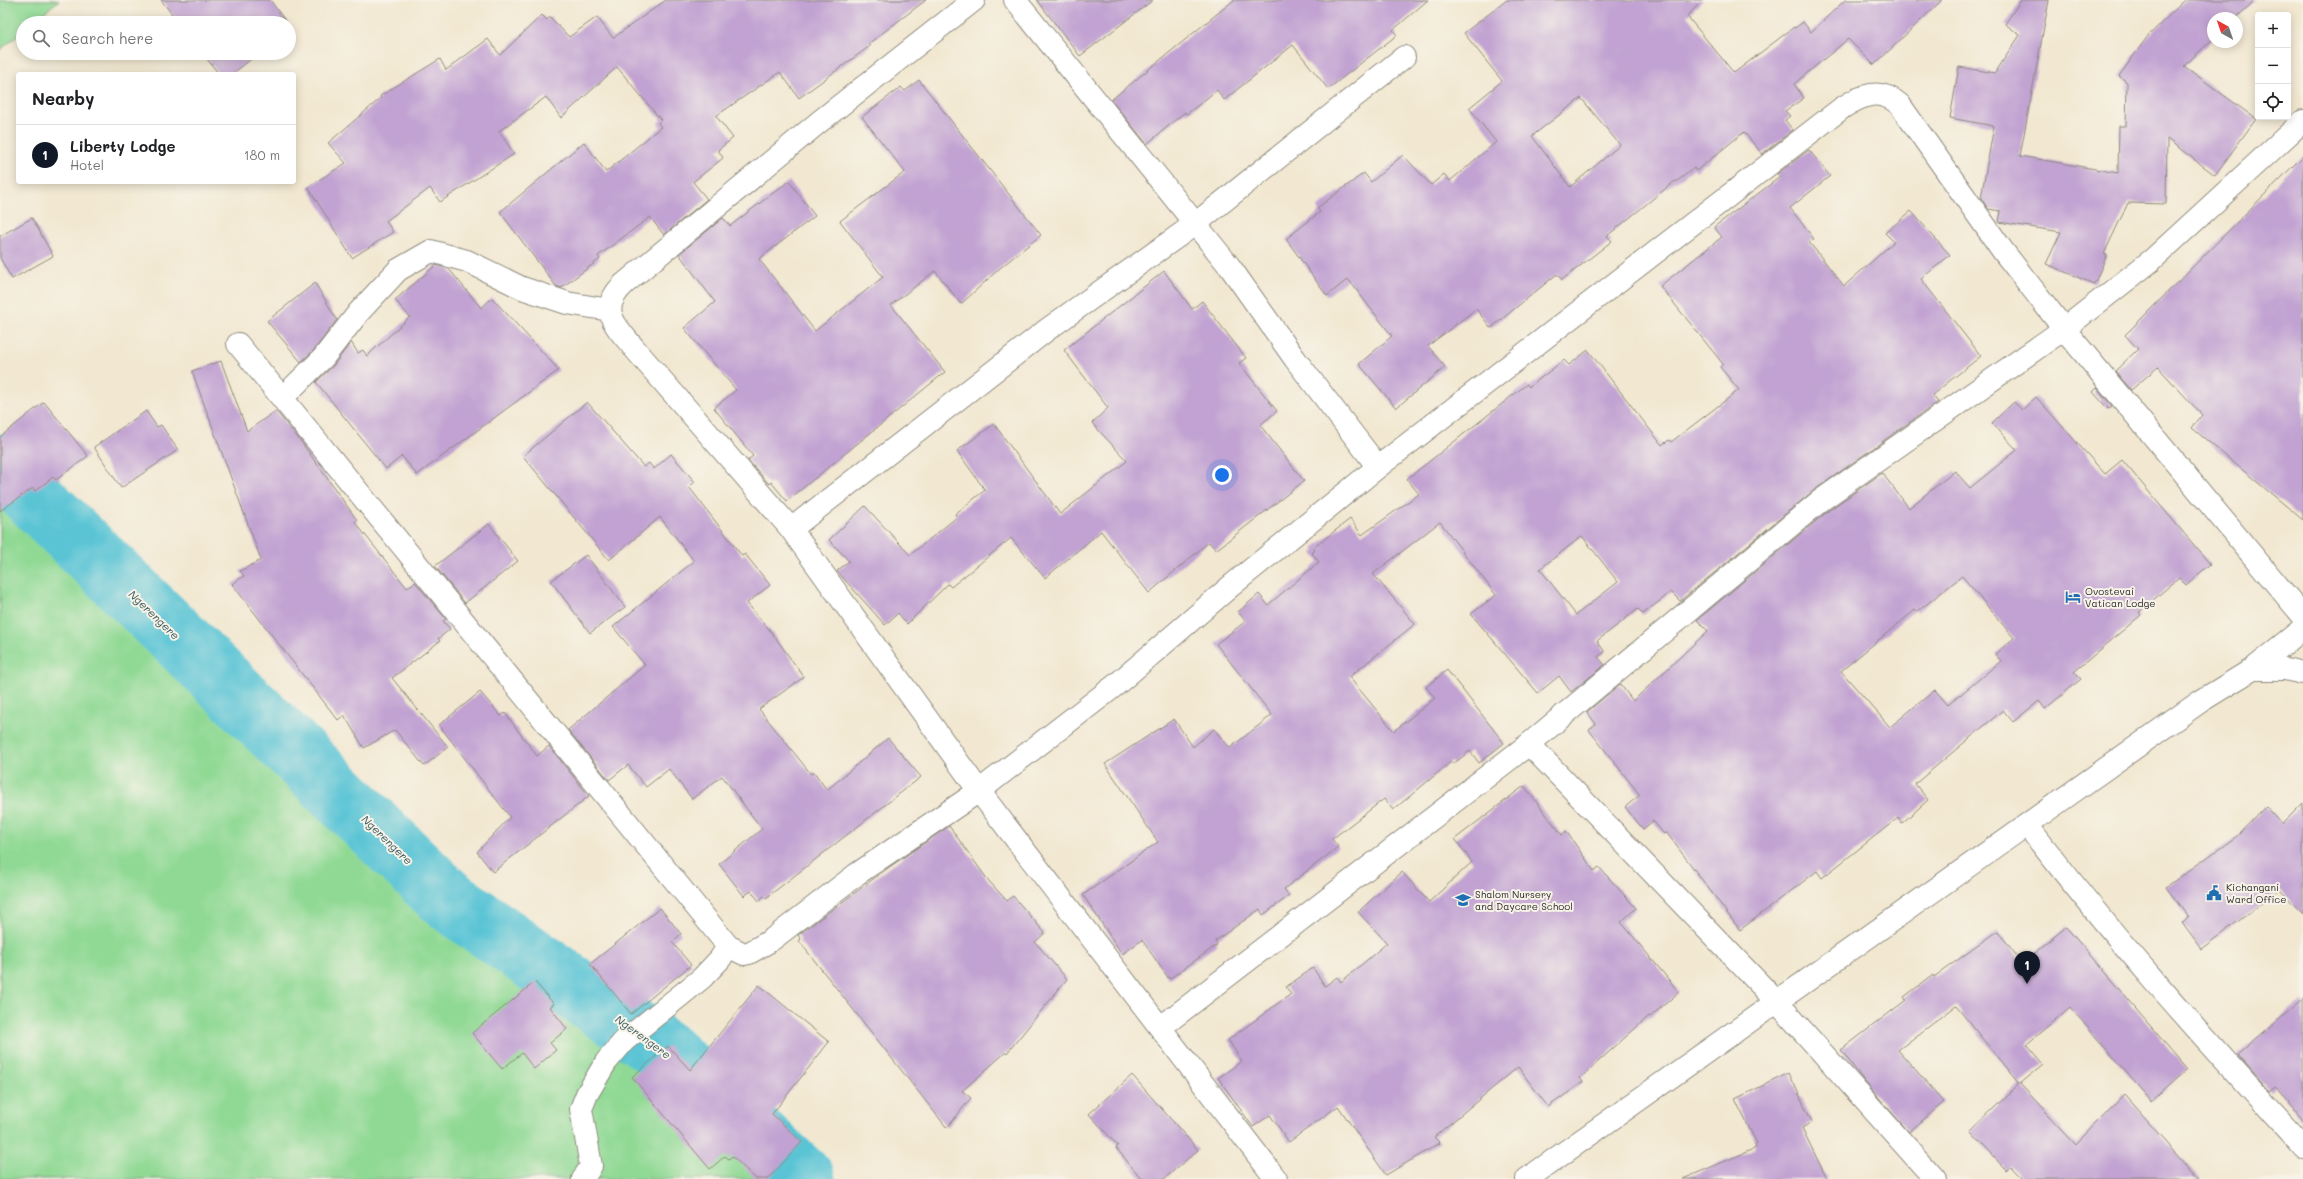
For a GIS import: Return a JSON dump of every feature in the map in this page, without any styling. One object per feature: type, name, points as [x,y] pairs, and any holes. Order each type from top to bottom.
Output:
[{"type":"street","points":[[974,0],[819,122],[624,284],[614,296],[610,310],[613,324],[790,529],[979,791],[1276,1179]]},
{"type":"street","points":[[1015,0],[1230,267],[1295,359],[1378,467]]},
{"type":"street","points":[[790,529],[1048,329],[1196,224],[1404,57]]},
{"type":"street","points":[[238,344],[728,946],[744,954],[749,953],[770,940],[857,874],[979,791],[1117,684],[1232,585],[1378,467],[1835,113],[1866,95],[1885,95],[1900,105],[2003,251],[2064,329],[2303,616]]},
{"type":"street","points":[[1161,1027],[1529,744],[1820,501],[2064,329],[2152,260],[2303,121]]},
{"type":"street","points":[[282,398],[323,358],[360,312],[398,270],[431,251],[467,261],[522,288],[567,303],[610,310]]},
{"type":"street","points":[[1528,1179],[2200,701],[2253,669],[2303,629]]},
{"type":"street","points":[[2253,669],[2285,669],[2303,673]]},
{"type":"street","points":[[1529,744],[1777,1002],[1935,1179]]},
{"type":"street","points":[[2027,825],[2077,891],[2128,953],[2303,1147]]},
{"type":"street","points":[[583,1179],[591,1166],[581,1109],[587,1094],[606,1062],[624,1041],[702,978],[720,959],[728,946]]},
{"type":"green space","points":[[0,0],[59,0],[40,16],[16,16],[16,37],[0,50]]},
{"type":"green space","points":[[0,462],[570,982],[755,1169],[767,1179],[0,1179]]},
{"type":"building","points":[[161,0],[270,0],[282,16],[174,16]]},
{"type":"building","points":[[666,0],[926,0],[868,44],[870,46],[799,98],[780,72],[716,116],[733,138],[718,150],[723,158],[693,182],[707,199],[664,235],[650,217],[598,256],[600,259],[561,288],[556,286],[500,212],[584,142],[606,172],[661,127],[658,123],[661,120],[617,67],[561,118],[546,97],[499,131],[514,154],[440,202],[430,188],[386,221],[393,232],[352,258],[308,187],[346,163],[328,143],[381,98],[380,96],[440,59],[446,70],[488,39],[500,55],[542,15],[547,20],[550,17],[569,37],[597,17],[613,38]]},
{"type":"building","points":[[1037,0],[1153,0],[1080,56]]},
{"type":"building","points":[[1234,0],[1428,0],[1393,30],[1397,35],[1328,89],[1293,45],[1224,100],[1217,90],[1187,114],[1185,112],[1147,144],[1111,100]]},
{"type":"building","points":[[1507,0],[1703,0],[1687,16],[1734,73],[1794,27],[1795,28],[1803,22],[1811,32],[1845,0],[1942,0],[1874,65],[1848,39],[1794,84],[1804,98],[1785,111],[1790,116],[1785,120],[1793,130],[1762,154],[1744,132],[1696,171],[1694,168],[1676,182],[1675,181],[1607,236],[1612,241],[1562,280],[1557,274],[1491,328],[1476,309],[1428,346],[1445,367],[1396,408],[1359,364],[1392,336],[1348,279],[1327,296],[1286,239],[1320,212],[1317,208],[1364,173],[1371,182],[1403,155],[1431,185],[1444,174],[1450,181],[1496,142],[1469,108],[1502,81],[1464,33]],"holes":[[[1581,98],[1620,145],[1570,187],[1532,136]]]},
{"type":"building","points":[[2021,0],[2049,0],[2020,156],[2118,173],[2119,126],[2126,126],[2127,82],[2119,76],[2148,36],[2185,0],[2255,0],[2242,12],[2207,12],[2207,45],[2184,66],[2255,118],[2255,120],[2215,175],[2167,139],[2166,204],[2128,203],[2104,254],[2107,255],[2094,284],[2046,264],[2061,232],[1999,222],[2001,211],[1988,209],[1981,198],[1994,126],[1950,118],[1959,67],[1995,73],[2020,35],[2005,24]]},
{"type":"building","points":[[208,60],[250,60],[235,72],[217,72]]},
{"type":"building","points":[[919,80],[1041,235],[1000,268],[961,304],[935,271],[891,305],[945,372],[787,501],[771,482],[769,484],[748,460],[753,456],[714,408],[736,390],[684,328],[715,302],[679,254],[723,218],[730,226],[789,181],[815,216],[759,259],[815,331],[883,277],[840,221],[905,172],[862,117],[901,87],[905,91]]},
{"type":"building","points":[[1809,150],[1830,176],[1790,208],[1814,239],[1809,242],[1844,286],[1894,242],[1885,233],[1911,211],[1950,255],[1921,279],[1981,356],[1932,395],[1938,402],[1813,491],[1680,601],[1671,592],[1643,614],[1638,609],[1597,641],[1605,652],[1598,657],[1605,665],[1571,692],[1559,676],[1538,693],[1471,614],[1496,595],[1440,522],[1373,574],[1415,624],[1349,677],[1394,731],[1435,698],[1426,687],[1447,670],[1504,743],[1479,763],[1470,751],[1453,764],[1451,762],[1393,810],[1384,799],[1332,839],[1338,847],[1284,889],[1289,896],[1263,915],[1260,909],[1215,941],[1217,945],[1169,979],[1142,940],[1122,954],[1083,895],[1158,842],[1105,764],[1174,719],[1193,747],[1214,729],[1230,748],[1272,715],[1216,644],[1246,621],[1238,612],[1259,594],[1268,605],[1319,562],[1312,553],[1315,550],[1313,548],[1350,519],[1362,535],[1419,494],[1407,479],[1527,384],[1529,387],[1564,360],[1569,365],[1588,350],[1662,445],[1669,440],[1671,442],[1739,390],[1720,367],[1723,364],[1660,286],[1722,237],[1714,227],[1780,177],[1777,174]],"holes":[[[1582,536],[1618,582],[1576,615],[1540,569]]]},
{"type":"building","points":[[2303,156],[2303,520],[2192,428],[2202,415],[2158,367],[2131,390],[2115,371],[2138,349],[2125,335]]},
{"type":"building","points":[[32,218],[53,256],[12,279],[0,258],[0,236]]},
{"type":"building","points":[[436,265],[449,269],[481,308],[492,298],[559,370],[417,475],[402,456],[386,469],[316,382],[333,366],[351,342],[358,353],[363,350],[367,356],[410,317],[395,300]]},
{"type":"building","points":[[1164,271],[1192,309],[1202,301],[1246,358],[1239,363],[1277,411],[1260,425],[1304,481],[1216,550],[1209,542],[1149,593],[1101,531],[1045,578],[1011,538],[951,587],[948,584],[907,624],[898,613],[885,625],[837,571],[849,561],[829,540],[865,506],[910,555],[957,517],[955,514],[985,490],[957,451],[994,424],[1060,514],[1127,461],[1092,423],[1108,408],[1064,350]]},
{"type":"building","points":[[315,283],[337,320],[314,350],[301,362],[267,321]]},
{"type":"building","points":[[221,361],[247,431],[276,411],[302,443],[357,520],[355,522],[407,588],[415,582],[446,619],[443,621],[450,629],[438,639],[440,641],[392,678],[448,747],[424,766],[395,730],[364,748],[344,715],[338,720],[232,584],[244,576],[240,571],[261,560],[192,371]]},
{"type":"building","points":[[2097,388],[2112,406],[2108,409],[2093,392]]},
{"type":"building","points":[[2036,397],[2105,474],[2122,460],[2210,564],[2186,585],[2179,578],[2139,612],[2141,615],[2074,672],[2081,679],[2045,709],[2039,701],[2013,722],[2003,710],[1915,784],[1928,800],[1902,823],[1898,818],[1822,878],[1817,871],[1740,930],[1666,832],[1664,834],[1653,821],[1643,829],[1625,807],[1640,795],[1589,730],[1596,724],[1587,712],[1620,684],[1633,701],[1708,631],[1697,620],[1828,511],[1882,473],[1909,508],[1955,471],[1970,488],[2017,450],[1992,423],[2014,402],[2022,410]],"holes":[[[1962,576],[2014,638],[1995,654],[2001,661],[1948,705],[1935,690],[1890,727],[1841,671],[1915,610],[1917,612]]]},
{"type":"building","points":[[44,402],[88,456],[56,480],[53,477],[35,491],[33,488],[0,511],[0,437]]},
{"type":"building","points":[[587,402],[644,467],[649,463],[654,469],[671,454],[695,482],[689,487],[742,556],[745,554],[770,585],[747,603],[772,633],[804,677],[759,709],[811,774],[814,772],[827,790],[888,738],[921,777],[766,898],[764,896],[759,901],[751,891],[744,896],[719,864],[762,829],[722,776],[692,799],[669,769],[646,787],[628,765],[609,780],[568,730],[645,665],[613,627],[694,561],[660,517],[609,560],[523,456]]},
{"type":"building","points":[[146,411],[157,427],[161,425],[178,450],[121,488],[94,447]]},
{"type":"building","points":[[489,524],[518,561],[465,603],[435,566]]},
{"type":"building","points":[[586,555],[625,607],[590,633],[551,581]]},
{"type":"building","points":[[480,692],[501,716],[505,713],[537,756],[549,746],[589,796],[493,872],[477,852],[510,817],[439,725]]},
{"type":"building","points":[[1524,786],[1562,835],[1566,831],[1594,871],[1599,867],[1636,908],[1621,922],[1679,992],[1650,1017],[1649,1016],[1580,1078],[1583,1082],[1548,1107],[1518,1067],[1434,1137],[1440,1143],[1386,1175],[1338,1106],[1289,1142],[1270,1115],[1253,1127],[1218,1078],[1242,1061],[1228,1040],[1291,994],[1286,987],[1313,968],[1325,986],[1337,977],[1341,982],[1387,943],[1358,912],[1402,872],[1429,902],[1472,862],[1455,839]]},
{"type":"building","points":[[2303,803],[2303,914],[2280,890],[2201,949],[2182,923],[2188,917],[2166,887],[2237,836],[2266,806],[2282,824]]},
{"type":"building","points":[[949,826],[988,880],[1007,901],[1013,896],[1045,933],[1035,942],[1067,979],[1007,1053],[1006,1052],[962,1091],[971,1098],[947,1128],[799,941],[801,939],[798,935],[888,868]]},
{"type":"building","points":[[660,908],[681,934],[672,942],[691,965],[631,1014],[590,964]]},
{"type":"building","points":[[2066,927],[2187,1069],[2151,1101],[2070,1007],[2027,1044],[2044,1064],[2020,1084],[2076,1144],[2124,1094],[2200,1179],[2023,1179],[2010,1166],[2006,1170],[1970,1131],[2019,1084],[1956,1006],[1898,1050],[1944,1102],[1909,1132],[1864,1081],[1841,1050],[1906,1000],[1904,997],[1933,975],[1934,977],[1998,931],[2022,963]]},
{"type":"building","points":[[535,982],[554,1004],[550,1007],[567,1029],[550,1043],[556,1050],[534,1069],[522,1053],[502,1069],[472,1033]]},
{"type":"building","points":[[759,985],[829,1042],[772,1114],[802,1142],[768,1179],[756,1179],[732,1156],[729,1159],[725,1156],[710,1169],[632,1077],[668,1046],[690,1070]]},
{"type":"building","points":[[2303,999],[2303,1122],[2276,1087],[2270,1092],[2237,1055]]},
{"type":"building","points":[[1789,1073],[1812,1122],[1802,1128],[1827,1179],[1683,1179],[1756,1148],[1755,1145],[1757,1144],[1735,1099]]},
{"type":"building","points":[[1132,1075],[1198,1150],[1164,1179],[1142,1179],[1116,1148],[1118,1146],[1089,1114]]},
{"type":"waterway","name":"Ngerengere","points":[[0,465],[446,898],[664,1051],[804,1179]]},
{"type":"place","name":"Ovostevai Vatican Lodge","points":[[2073,597]]},
{"type":"place","name":"Kichangani Ward Office","points":[[2214,893]]},
{"type":"place","name":"Shalom Nursery and Daycare School","points":[[1463,900]]},
{"type":"place","name":"Liberty Lodge","points":[[2027,984]]}]
